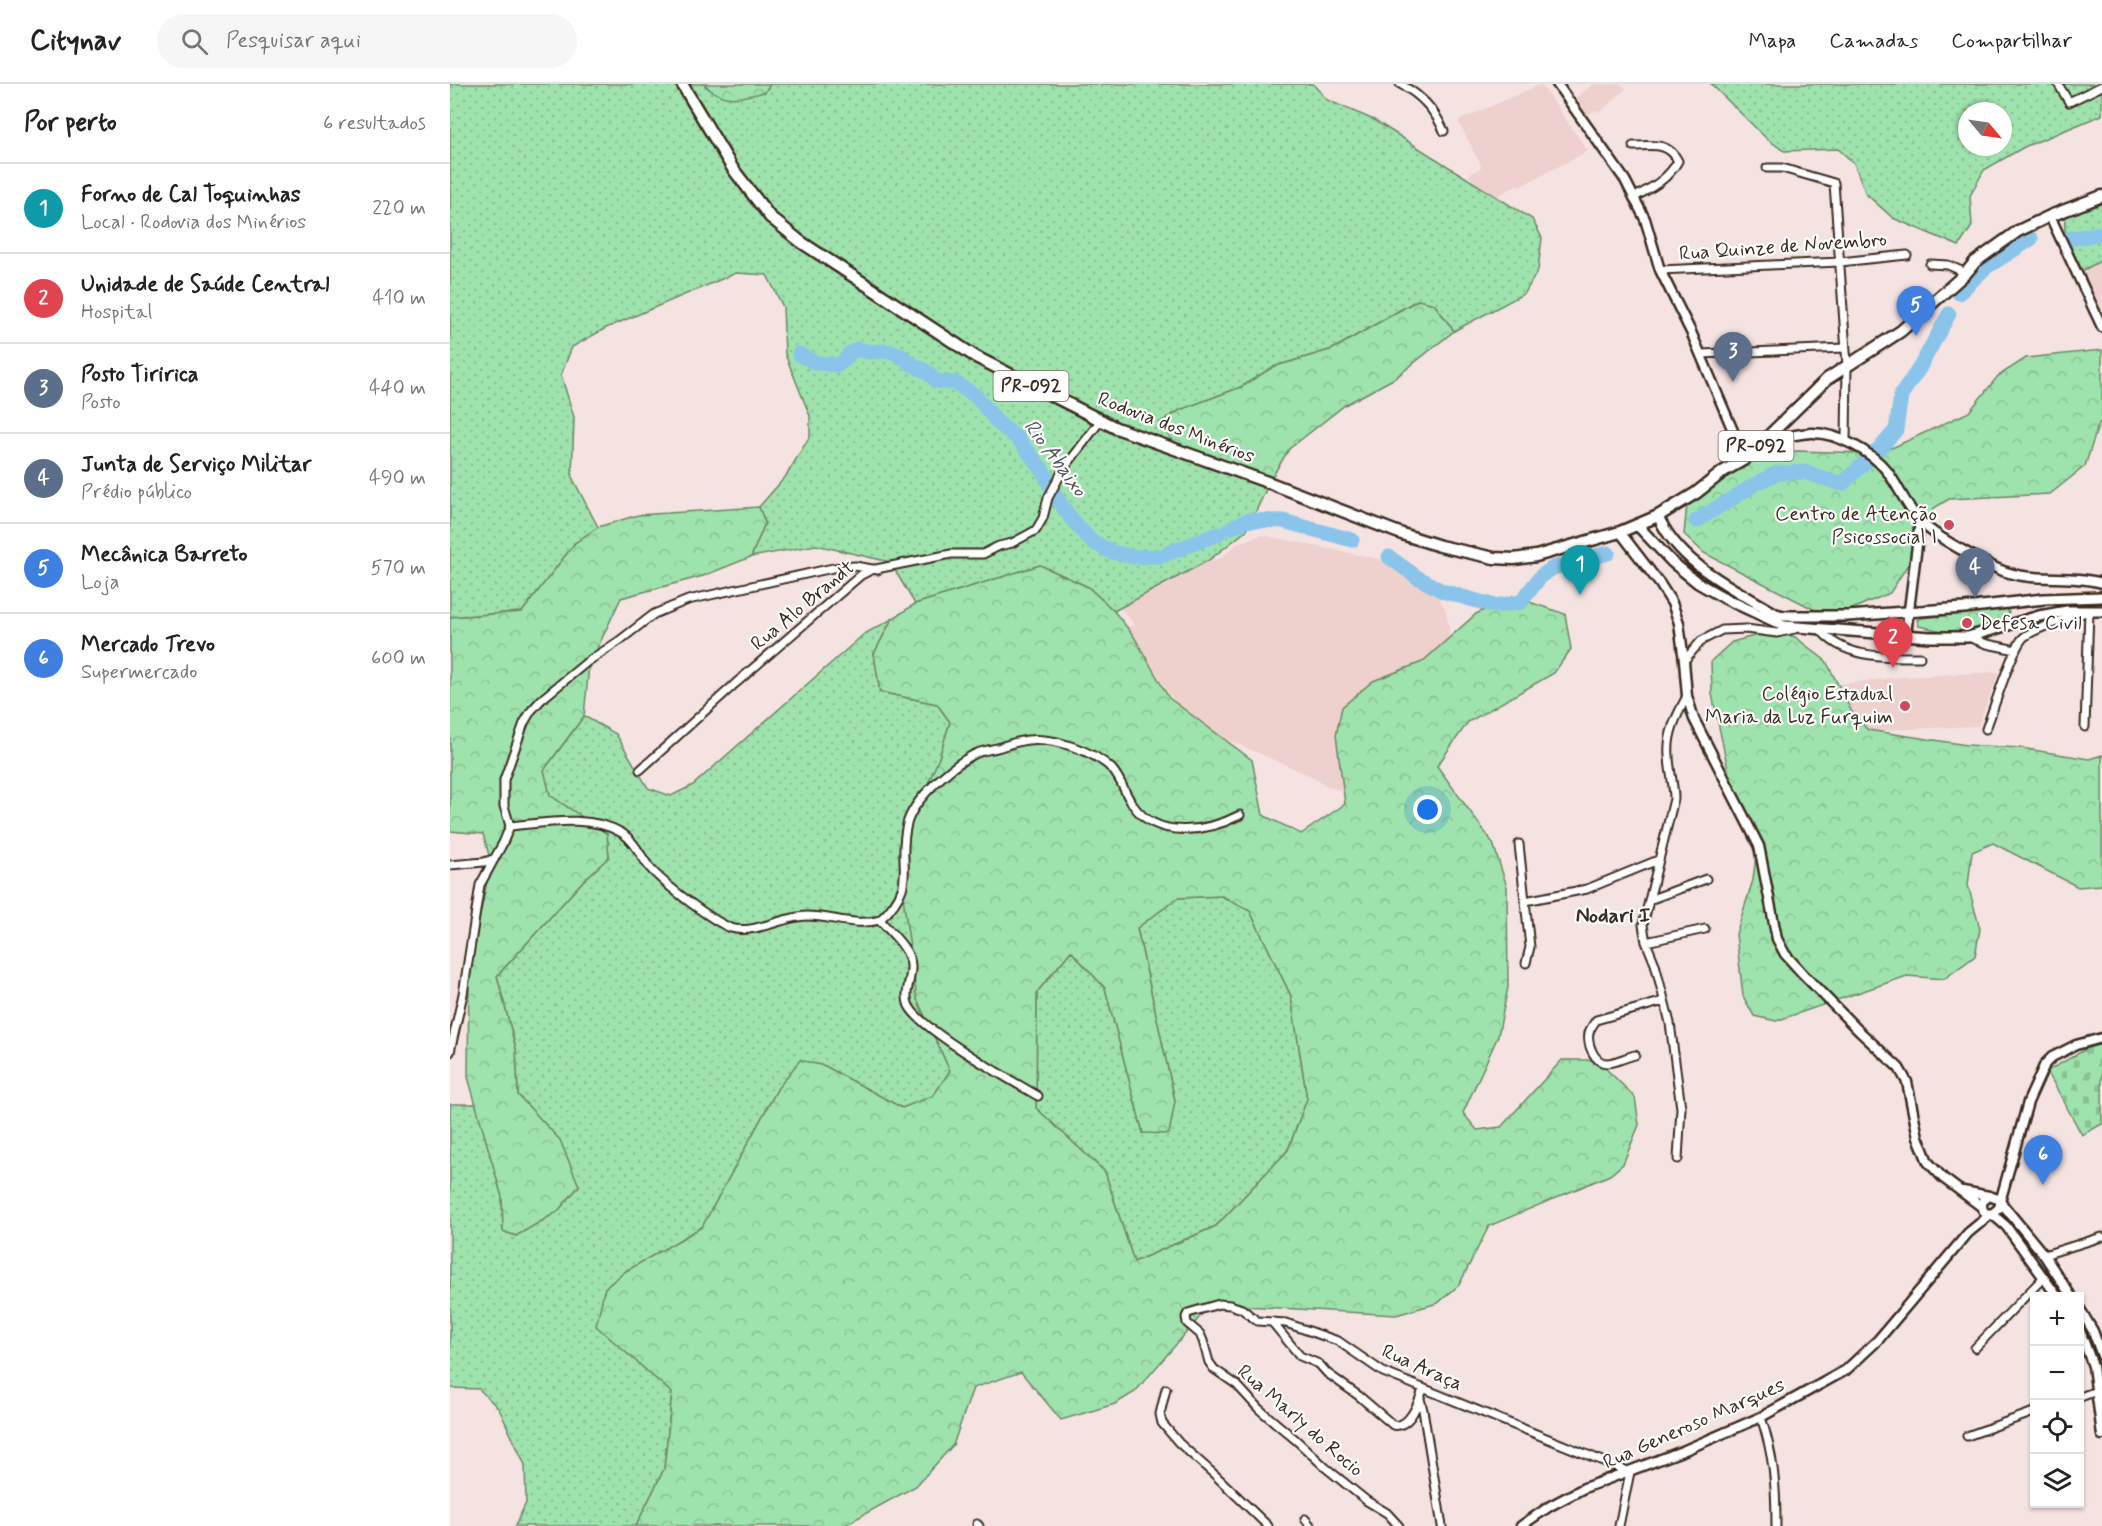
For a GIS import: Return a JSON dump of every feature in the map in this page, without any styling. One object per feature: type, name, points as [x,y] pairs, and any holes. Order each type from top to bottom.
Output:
[{"type":"main road","name":"Rodovia dos Minérios","points":[[682,84],[734,169],[770,217],[801,242],[976,357],[1116,428],[1270,483],[1402,534],[1470,554],[1494,558],[1514,559],[1536,556],[1620,532],[1658,516]]},
{"type":"main road","name":"PR-092","points":[[1658,516],[1696,493],[1744,459],[1827,379],[1901,331],[1966,273],[1975,262],[2018,231],[2050,216],[2100,198]]},
{"type":"main road","points":[[1658,516],[1664,529],[1691,561],[1776,614],[1796,617],[1908,612],[2102,597]]},
{"type":"main road","points":[[1638,526],[1672,562],[1698,583],[1726,600],[1774,623],[1799,628],[1968,638],[2067,610],[2102,611]]},
{"type":"main road","points":[[2019,602],[2024,621]]},
{"type":"street","points":[[1400,84],[1421,97],[1430,106],[1444,131]]},
{"type":"street","points":[[1557,84],[1635,197],[1645,219],[1660,270],[1701,354],[1744,459]]},
{"type":"street","points":[[2058,84],[2069,102],[2102,86]]},
{"type":"street","points":[[1633,146],[1664,146],[1674,152],[1678,160],[1671,173],[1635,197]]},
{"type":"street","points":[[1767,168],[1782,168],[1834,183],[1847,365],[1846,441]]},
{"type":"street","points":[[2050,216],[2102,327]]},
{"type":"street","name":"Rua Quinze de Novembro","points":[[1660,270],[1840,262],[1907,255]]},
{"type":"street","points":[[1930,264],[1948,265],[1966,273]]},
{"type":"street","points":[[1701,354],[1845,348]]},
{"type":"street","name":"Rua Alo Brandt","points":[[640,770],[861,575],[951,554],[983,554],[999,546],[1012,543],[1036,530],[1043,518],[1048,498],[1063,470],[1101,420]]},
{"type":"street","points":[[1758,444],[1813,433],[1846,441],[1873,455],[1920,521],[1943,538],[1999,569],[2019,577],[2090,580],[2102,583]]},
{"type":"street","points":[[1906,634],[1920,521]]},
{"type":"street","points":[[1620,532],[1660,584],[1679,623],[1687,696],[1694,719],[1759,846],[1777,939],[1785,954],[1858,1031],[1899,1068],[1907,1082],[1923,1154],[1935,1172],[2006,1226],[2054,1292]]},
{"type":"street","points":[[450,1052],[463,994],[480,885],[510,826],[504,806],[504,780],[524,723],[531,711],[587,662],[654,614],[688,600],[833,568],[855,566],[878,570]]},
{"type":"street","points":[[1986,729],[2016,650],[2024,638],[2040,629],[2089,611],[2085,727]]},
{"type":"street","points":[[1684,661],[1701,641],[1722,630],[1746,629],[1777,633],[1799,628]]},
{"type":"street","points":[[1820,628],[1827,639],[1873,657],[1920,657]]},
{"type":"street","points":[[1968,638],[2016,650]]},
{"type":"street","points":[[1678,1159],[1681,1108],[1670,1023],[1643,926],[1674,799],[1669,755],[1672,725],[1687,696]]},
{"type":"street","points":[[510,826],[574,820],[622,833],[632,842],[652,871],[709,915],[734,928],[748,929],[799,916],[828,917],[858,923],[880,920],[898,899],[904,884],[903,849],[910,814],[920,800],[956,766],[972,755],[1028,740],[1065,744],[1101,759],[1114,771],[1134,807],[1144,817],[1171,830],[1217,825],[1240,815]]},
{"type":"street","points":[[1519,844],[1530,947],[1526,963]]},
{"type":"street","points":[[450,865],[493,859]]},
{"type":"street","points":[[1525,901],[1587,889],[1658,860]]},
{"type":"street","points":[[1649,900],[1706,879]]},
{"type":"street","points":[[880,920],[909,957],[910,978],[906,996],[913,1012],[932,1030],[1038,1096]]},
{"type":"street","points":[[1646,942],[1706,929]]},
{"type":"street","points":[[1635,1055],[1607,1063],[1598,1061],[1589,1041],[1589,1031],[1596,1020],[1664,1001]]},
{"type":"street","points":[[1991,1214],[1999,1208],[2028,1102],[2045,1064],[2052,1057],[2076,1045],[2102,1038]]},
{"type":"street","points":[[1982,1208],[1984,1198],[1990,1196],[2008,1170]]},
{"type":"street","points":[[1960,1190],[1990,1196],[2000,1203],[2044,1256],[2068,1292]]},
{"type":"street","name":"Rua Generoso Marques","points":[[1968,1233],[1982,1208]]},
{"type":"street","name":"Rua Generoso Marques","points":[[1521,1526],[1584,1488],[1630,1472],[1761,1417],[1831,1379],[1853,1364],[1878,1340],[1968,1233],[1991,1214]]},
{"type":"street","points":[[2044,1256],[2102,1237]]},
{"type":"street","points":[[1975,1348],[2044,1276]]},
{"type":"street","name":"Rua Araça","points":[[1195,1329],[1187,1323],[1188,1313],[1218,1304],[1236,1306],[1257,1321],[1286,1323],[1338,1341],[1352,1349],[1372,1366],[1423,1389],[1630,1472]]},
{"type":"street","points":[[2084,1315],[2098,1330],[2102,1356]]},
{"type":"street","points":[[1272,1322],[1300,1356],[1319,1364],[1332,1378],[1359,1396],[1397,1427],[1409,1418],[1423,1389]]},
{"type":"street","name":"Rua Marly do Rocio","points":[[1195,1329],[1203,1341],[1209,1362],[1214,1370],[1237,1385],[1259,1409],[1326,1468],[1367,1501],[1387,1513],[1399,1526]]},
{"type":"street","points":[[2084,1344],[2092,1366],[2097,1391],[2102,1435]]},
{"type":"street","points":[[1166,1389],[1160,1414],[1162,1423],[1179,1443],[1268,1526]]},
{"type":"street","points":[[2084,1395],[2097,1391]]},
{"type":"street","points":[[1420,1399],[1442,1526]]},
{"type":"street","points":[[1967,1436],[2030,1413]]},
{"type":"street","points":[[1761,1417],[1771,1447],[1774,1466],[1776,1526]]},
{"type":"street","points":[[1620,1526],[1630,1472]]},
{"type":"street","points":[[1305,1519],[1311,1526]]},
{"type":"shaded area","points":[[1541,84],[1588,151],[1521,186],[1516,185],[1488,202],[1469,175],[1482,167],[1458,121]]},
{"type":"shaded area","points":[[1594,84],[1621,84],[1626,89],[1600,112],[1596,110],[1585,116],[1573,100]]},
{"type":"shaded area","points":[[2102,260],[2102,312],[2082,271]]},
{"type":"shaded area","points":[[1262,535],[1379,559],[1439,599],[1445,608],[1449,628],[1448,655],[1345,792],[1329,787],[1307,774],[1223,738],[1189,716],[1174,701],[1126,627],[1135,625],[1112,599],[1221,558],[1238,543]]},
{"type":"shaded area","name":"Colégio Estadual Maria da Luz Furquim","points":[[1999,672],[1978,726],[1824,735],[1824,686],[1900,677]]},
{"type":"green space","points":[[450,84],[704,84],[709,89],[765,92],[770,84],[1313,84],[1327,100],[1374,120],[1532,219],[1542,238],[1538,270],[1525,293],[1454,331],[1434,304],[1417,300],[1333,349],[1273,367],[1241,387],[1180,410],[1180,449],[1272,477],[1247,530],[1209,560],[1114,611],[1088,587],[1040,565],[915,604],[890,562],[816,545],[751,557],[765,523],[759,507],[786,476],[810,436],[810,416],[785,354],[783,307],[767,275],[736,273],[606,328],[572,347],[561,375],[574,417],[572,477],[598,527],[575,543],[522,612],[450,617]]},
{"type":"green space","points":[[704,84],[770,84],[765,92],[733,98],[719,95]]},
{"type":"green space","points":[[1711,84],[2102,84],[2102,115],[2012,154],[2012,102],[1958,102],[1958,156],[2008,156],[1984,170],[1970,196],[1972,226],[1959,246],[1893,218],[1866,194],[1854,163],[1838,149],[1784,151],[1767,139]]},
{"type":"green space","points":[[2099,203],[2102,204],[2102,260],[2082,271],[2066,235],[2065,221],[2067,215]]},
{"type":"green space","points":[[1418,300],[1434,304],[1454,331],[1395,378],[1345,405],[1289,449],[1272,477],[1180,449],[1159,423],[1180,410],[1241,387],[1273,367],[1333,349]]},
{"type":"green space","points":[[2102,350],[2102,422],[2099,423],[2085,466],[2050,494],[1949,499],[1934,508],[1914,555],[1890,593],[1845,612],[1817,611],[1704,553],[1684,534],[1687,504],[1715,477],[1759,454],[1797,451],[1868,453],[1894,447],[1969,412],[1998,376],[2026,358]]},
{"type":"green space","points":[[759,507],[765,523],[751,557],[703,576],[621,598],[589,666],[584,716],[544,770],[550,795],[607,834],[609,857],[583,881],[497,976],[516,1049],[518,1095],[560,1140],[579,1186],[557,1212],[516,1236],[503,1231],[502,1197],[468,1077],[469,969],[491,862],[483,834],[450,831],[450,617],[522,612],[575,543],[598,527],[638,515]]},
{"type":"green space","points":[[1040,565],[1088,587],[1114,611],[1133,635],[1169,698],[1252,760],[1263,815],[1301,834],[1345,804],[1336,735],[1342,707],[1373,681],[1422,662],[1476,614],[1512,596],[1565,614],[1571,649],[1554,673],[1468,722],[1437,766],[1493,843],[1507,887],[1508,987],[1498,1036],[1463,1113],[1477,1130],[1501,1127],[1562,1060],[1597,1060],[1635,1097],[1639,1125],[1623,1164],[1610,1175],[1489,1226],[1459,1285],[1438,1303],[1396,1315],[1211,1304],[1135,1392],[1115,1404],[1061,1420],[1021,1372],[973,1388],[953,1445],[916,1486],[843,1526],[636,1526],[664,1469],[672,1393],[596,1326],[605,1288],[626,1271],[702,1227],[778,1088],[800,1060],[825,1066],[902,1108],[933,1096],[950,1071],[917,999],[901,882],[907,832],[939,758],[950,722],[937,704],[880,692],[874,654],[892,619],[915,604]],"holes":[[[1222,896],[1250,911],[1291,996],[1307,1099],[1288,1150],[1216,1226],[1134,1262],[1105,1172],[1036,1108],[1037,992],[1071,951],[1105,988],[1143,1133],[1169,1134],[1175,1101],[1137,928],[1178,898]]]},
{"type":"green space","points":[[2006,609],[2009,612],[2007,618],[1971,632],[1952,632],[1919,626],[1917,620],[1922,618]]},
{"type":"green space","points":[[892,619],[874,654],[880,692],[937,704],[950,722],[939,758],[917,999],[950,1071],[933,1096],[902,1108],[825,1066],[778,1088],[702,1227],[626,1271],[605,1288],[597,1326],[672,1393],[664,1469],[636,1526],[515,1526],[526,1503],[525,1465],[499,1409],[479,1389],[450,1388],[450,1104],[476,1104],[502,1197],[503,1231],[516,1236],[557,1212],[579,1186],[559,1140],[518,1095],[516,1049],[497,976],[583,881],[609,857],[607,834],[549,795],[544,770],[584,716],[616,734],[648,788],[671,796],[693,785],[864,634]]},
{"type":"green space","points":[[1772,631],[1795,637],[1826,661],[1853,714],[1868,730],[1967,745],[2021,748],[2089,759],[2102,755],[2102,885],[2078,887],[1993,843],[1972,852],[1968,885],[1980,929],[1975,956],[1944,979],[1907,976],[1776,1021],[1754,1016],[1743,996],[1736,934],[1753,880],[1756,855],[1737,812],[1712,694],[1711,661],[1732,642]]},
{"type":"green space","points":[[1221,896],[1250,911],[1291,996],[1307,1099],[1288,1150],[1216,1226],[1134,1262],[1105,1172],[1036,1108],[1037,992],[1071,951],[1105,988],[1143,1133],[1175,1101],[1137,928],[1178,898]]},
{"type":"green space","points":[[2102,1040],[2102,1124],[2082,1135],[2047,1071]]},
{"type":"waterway","name":"Rio Abaixo","points":[[2068,239],[2102,233]]},
{"type":"waterway","name":"Rio Abaixo","points":[[1959,293],[1985,268],[2031,239]]},
{"type":"waterway","name":"Rio Abaixo","points":[[1696,521],[1777,473],[1804,472],[1842,484],[1896,430],[1901,395],[1920,367],[1949,314]]},
{"type":"waterway","name":"Rio Abaixo","points":[[799,354],[816,363],[838,365],[858,349],[899,354],[927,372],[936,381],[955,383],[976,396],[998,423],[1019,440],[1043,471],[1056,497],[1073,521],[1091,541],[1112,552],[1134,557],[1161,556],[1218,534]]},
{"type":"waterway","name":"Rio Abaixo","points":[[1230,528],[1248,520],[1283,521],[1352,540]]},
{"type":"waterway","name":"Rio Abaixo","points":[[1389,557],[1442,591],[1495,606],[1521,602],[1541,576],[1553,568],[1608,553]]},
{"type":"place","name":"Mecânica Barreto","points":[[1916,336]]},
{"type":"place","name":"Posto Tiririca","points":[[1733,382]]},
{"type":"place","name":"Centro de Atenção Psicossocial I","points":[[1949,525]]},
{"type":"place","name":"Forno de Cal Toquinhas","points":[[1580,595]]},
{"type":"place","name":"Junta de Serviço Militar","points":[[1975,598]]},
{"type":"place","name":"Defesa Civil","points":[[1967,623]]},
{"type":"place","name":"Unidade de Saúde Central","points":[[1893,668]]},
{"type":"place","name":"Colégio Estadual Maria da Luz Furquim","points":[[1905,706]]},
{"type":"place","name":"Mercado Trevo","points":[[2043,1185]]},
{"type":"district","name":"Nodari I","points":[[1613,916]]}]
